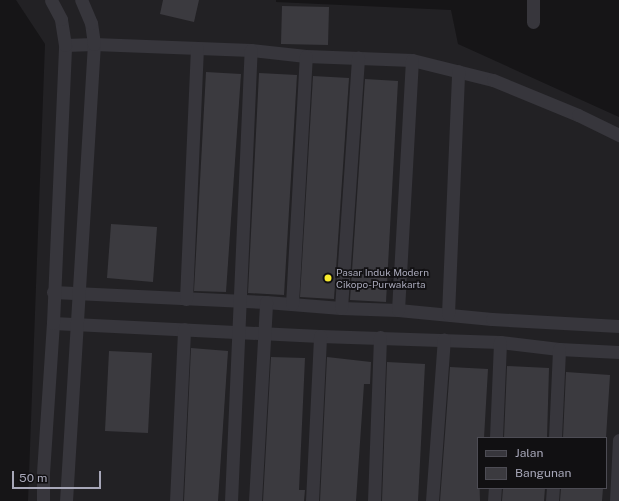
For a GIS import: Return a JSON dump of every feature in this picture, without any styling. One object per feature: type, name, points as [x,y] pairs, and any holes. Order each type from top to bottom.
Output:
[{"type":"lane","points":[[43,501],[43,473],[53,323],[53,292],[65,45],[62,19],[51,0]]},
{"type":"lane","points":[[66,501],[94,44],[91,23],[82,0]]},
{"type":"lane","points":[[533,0],[533,22]]},
{"type":"lane","points":[[65,45],[94,44],[251,50],[306,56],[412,60],[493,80],[578,115],[619,135]]},
{"type":"lane","points":[[186,299],[197,48]]},
{"type":"lane","points":[[231,501],[251,50]]},
{"type":"lane","points":[[292,304],[306,56]]},
{"type":"lane","points":[[340,308],[358,58]]},
{"type":"lane","points":[[398,310],[412,60]]},
{"type":"lane","points":[[448,314],[458,71]]},
{"type":"lane","points":[[53,292],[186,299],[240,300],[619,326]]},
{"type":"lane","points":[[255,501],[266,302]]},
{"type":"lane","points":[[53,323],[264,332],[320,336],[444,339],[619,352]]},
{"type":"lane","points":[[176,501],[184,329]]},
{"type":"lane","points":[[312,501],[320,336]]},
{"type":"lane","points":[[374,501],[380,337]]},
{"type":"lane","points":[[432,501],[444,339]]},
{"type":"lane","points":[[496,437],[500,342]]},
{"type":"lane","points":[[555,437],[559,348]]},
{"type":"lane","points":[[616,501],[619,440]]},
{"type":"lane","points":[[494,501],[495,489]]},
{"type":"lane","points":[[552,501],[553,489]]},
{"type":"shaded area","name":"Pasar Induk Modern Cikopo-Purwakarta","points":[[16,0],[276,0],[276,2],[451,10],[458,44],[619,117],[619,501],[28,501],[45,44]]},
{"type":"building","points":[[163,0],[199,0],[194,22],[160,14]]},
{"type":"building","points":[[282,6],[329,7],[328,45],[281,44]]},
{"type":"building","points":[[206,72],[241,74],[226,292],[194,291]]},
{"type":"building","points":[[259,73],[297,75],[284,295],[248,293]]},
{"type":"building","points":[[313,76],[349,78],[334,299],[300,297]]},
{"type":"building","points":[[365,79],[398,81],[386,302],[350,300]]},
{"type":"building","points":[[111,224],[157,227],[153,282],[107,278]]},
{"type":"building","points":[[191,348],[228,351],[218,501],[184,501]]},
{"type":"building","points":[[109,351],[152,353],[148,433],[105,431]]},
{"type":"building","points":[[271,357],[305,358],[299,490],[305,490],[304,501],[263,501]]},
{"type":"building","points":[[327,357],[371,362],[370,384],[364,384],[356,501],[320,501]]},
{"type":"building","points":[[387,362],[425,364],[418,501],[382,501]]},
{"type":"building","points":[[507,366],[549,368],[547,437],[504,437]]},
{"type":"building","points":[[450,367],[488,369],[484,437],[477,437],[477,489],[480,489],[480,501],[440,501]]},
{"type":"building","points":[[566,372],[610,375],[606,437],[563,437]]},
{"type":"building","points":[[503,489],[545,489],[544,501],[502,501]]},
{"type":"building","points":[[561,489],[603,489],[602,501],[560,501]]},
{"type":"place","name":"Pasar Induk Modern Cikopo-Purwakarta","points":[[328,278]]}]
